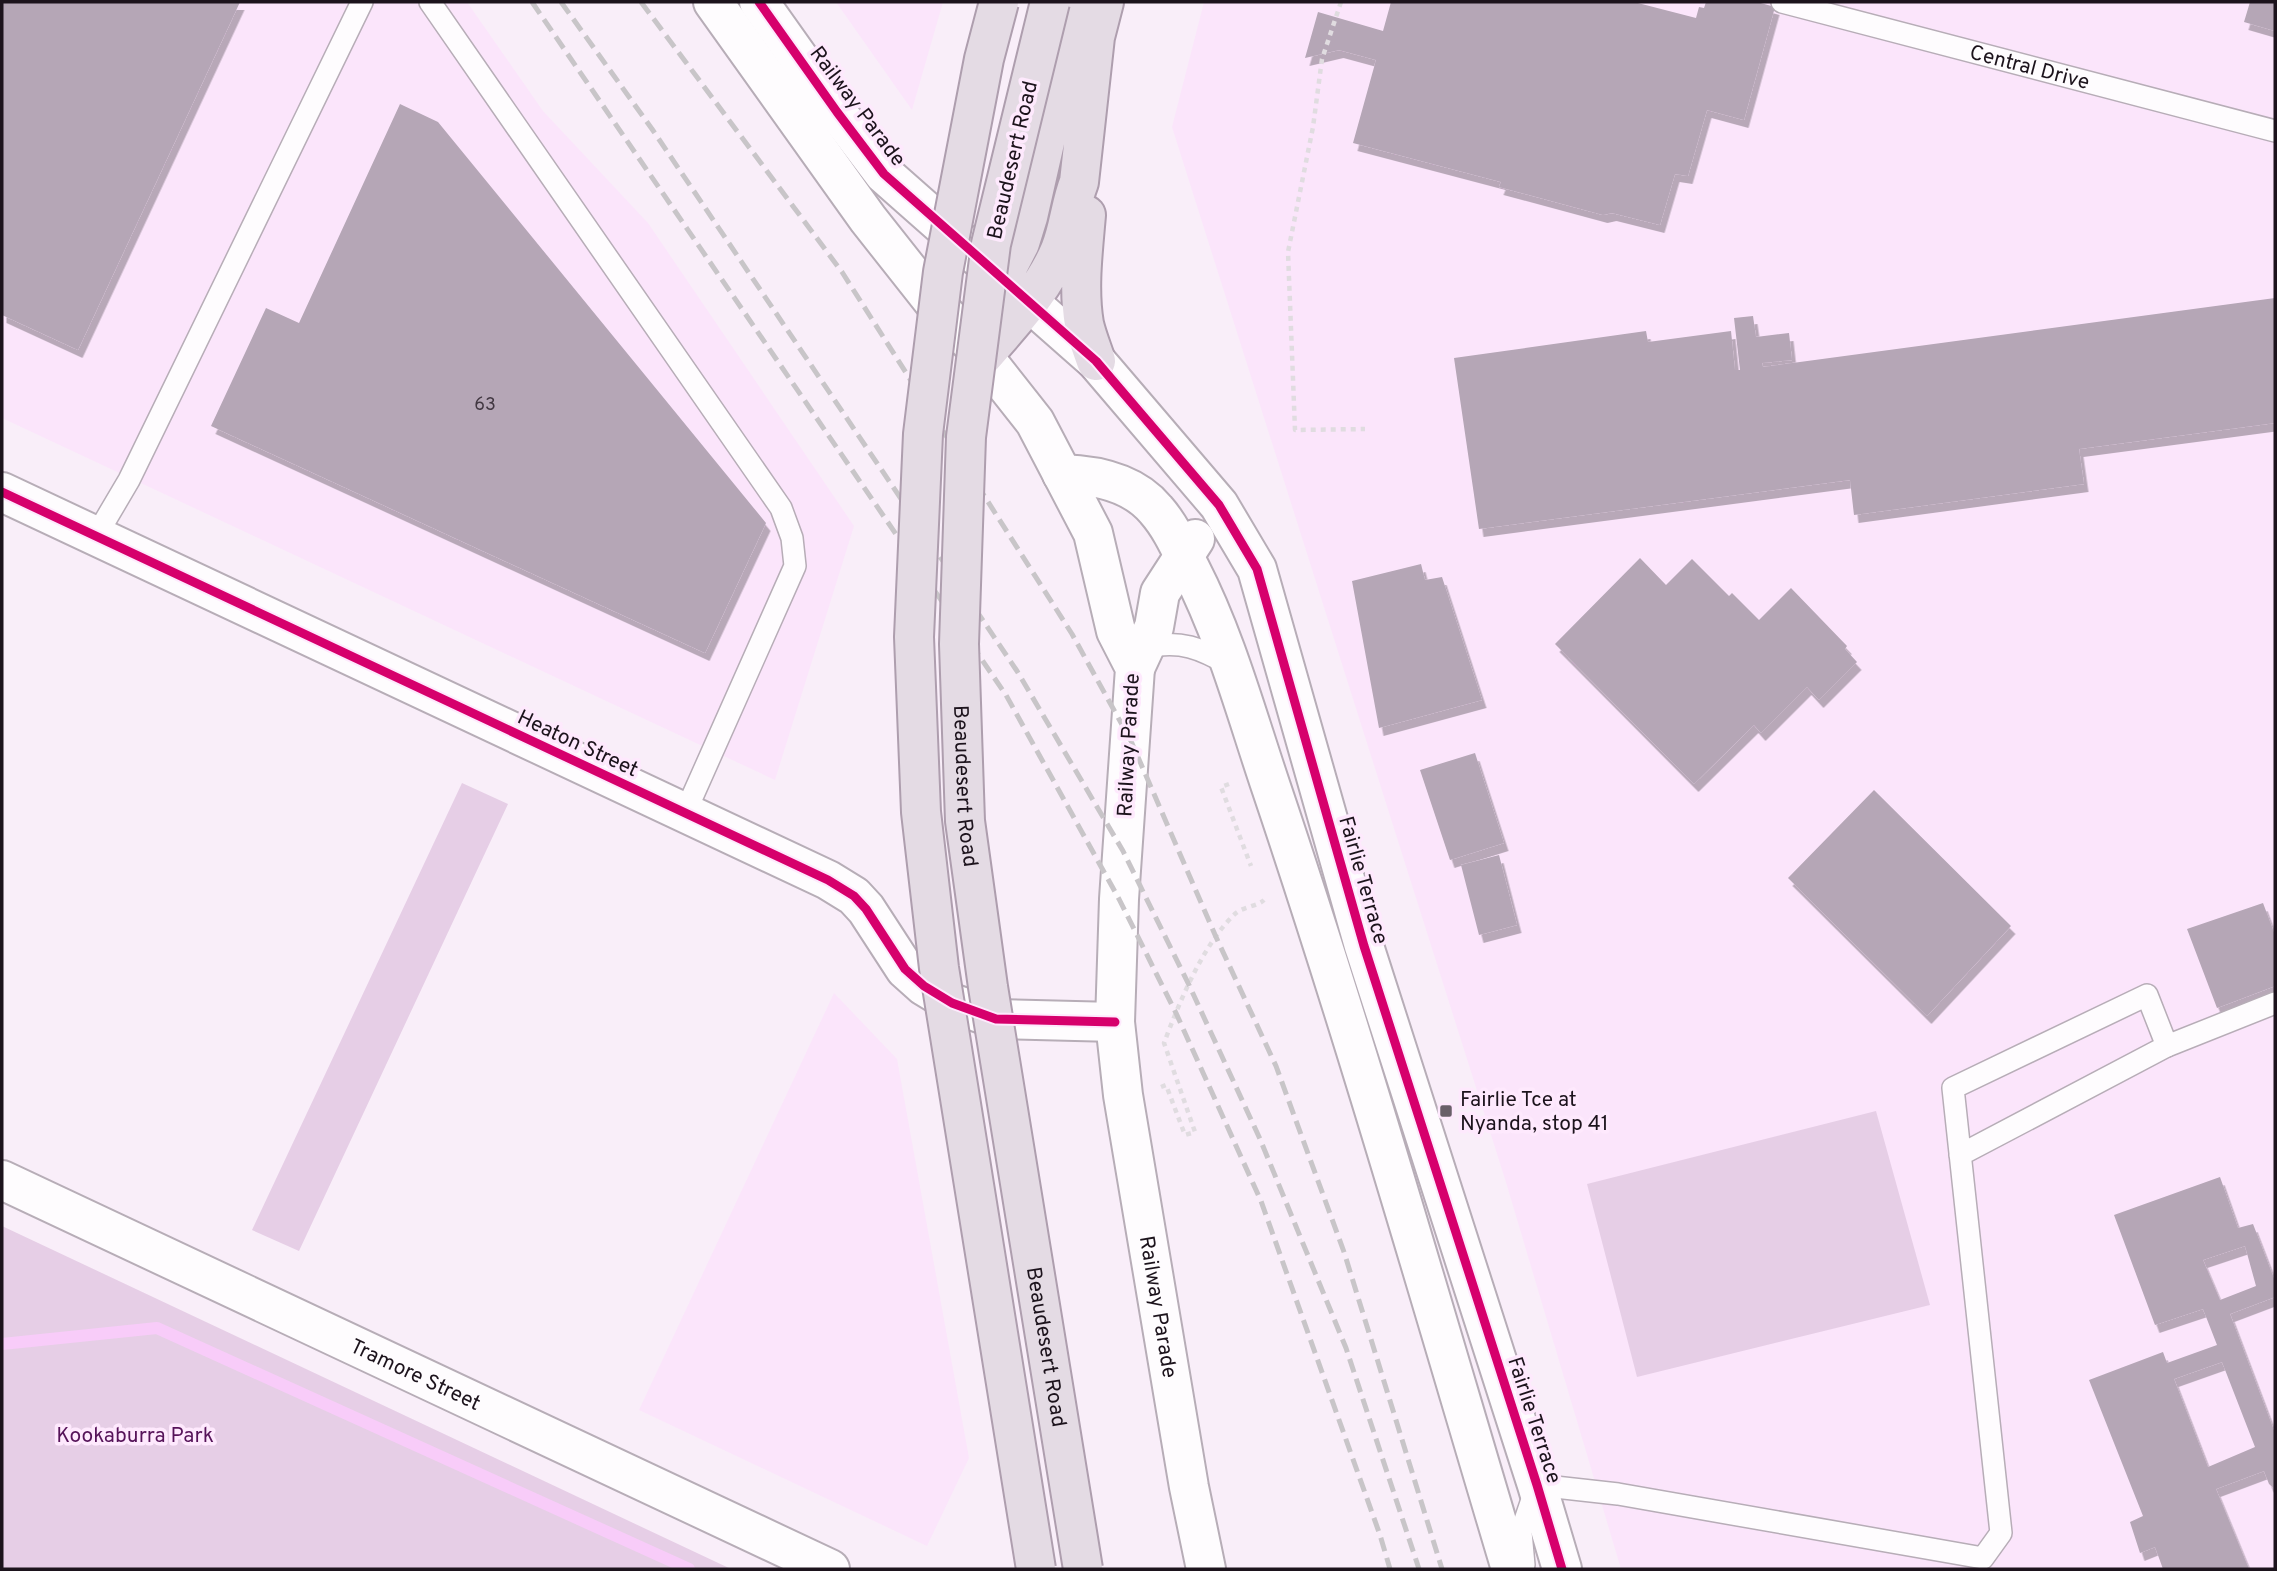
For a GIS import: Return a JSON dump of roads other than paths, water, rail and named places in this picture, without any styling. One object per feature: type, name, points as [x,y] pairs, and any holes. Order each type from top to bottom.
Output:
[{"type":"highway","name":"Beaudesert Road","points":[[999,2],[984,59],[943,272],[923,434],[914,637],[921,812],[940,968],[1036,1569]]},
{"type":"highway","name":"Beaudesert Road","points":[[1051,2],[991,244],[966,437],[959,644],[965,821],[988,986],[1083,1569]]},
{"type":"highway","points":[[983,356],[1016,290],[1020,243],[1080,2]]},
{"type":"highway","points":[[1016,290],[1059,252],[1068,229],[1070,204],[1079,182],[1095,37],[1104,2]]},
{"type":"highway","points":[[1079,182],[1087,209],[1082,310],[1096,361]]},
{"type":"street","name":"Railway Parade","points":[[713,2],[869,219],[932,300],[983,356],[1035,422],[1093,533],[1116,631],[1141,657],[1119,899],[1115,1022],[1123,1095],[1189,1486],[1206,1569]]},
{"type":"street","name":"Railway Parade","points":[[759,2],[837,113],[884,174],[1016,290]]},
{"type":"street","name":"Fairlie Terrace","points":[[1016,290],[1096,361],[1219,505],[1258,569],[1364,946],[1538,1485],[1562,1569]]},
{"type":"street","points":[[1062,474],[1089,475],[1134,490],[1155,507],[1208,602],[1232,666],[1327,953],[1511,1569]]},
{"type":"street","name":"Heaton Street","points":[[2,492],[828,880],[853,896],[878,925],[905,969],[924,986],[952,1003],[996,1019],[1115,1022]]},
{"type":"street","points":[[1141,657],[1154,626],[1160,593],[1219,505]]},
{"type":"street","name":"Tramore Street","points":[[2,1180],[830,1569]]},
{"type":"lane","points":[[96,536],[129,480],[362,2]]},
{"type":"lane","points":[[430,2],[781,508],[792,538],[794,566],[685,813]]},
{"type":"lane","name":"Central Drive","points":[[1782,2],[2275,131]]},
{"type":"lane","points":[[1141,657],[1167,643],[1206,651],[1232,666]]},
{"type":"lane","points":[[1525,1569],[1521,1532],[1538,1485],[1618,1494],[1983,1559],[2001,1533],[1953,1088],[2147,995],[2167,1046]]},
{"type":"lane","points":[[1961,1155],[2167,1046],[2275,1003]]},
{"type":"waterway","points":[[2,1344],[157,1328],[689,1569]]},
{"type":"railway","points":[[532,2],[1006,695],[1119,899],[1176,1013],[1261,1201],[1390,1569]]},
{"type":"railway","points":[[561,2],[652,129],[1017,671],[1123,851],[1260,1139],[1346,1348],[1419,1569]]},
{"type":"railway","points":[[641,2],[842,272],[1072,634],[1131,741],[1216,937],[1276,1066],[1344,1252],[1442,1569]]},
{"type":"place","name":"Fairlie Tce at Nyanda, stop 41","points":[[1446,1111]]},
{"type":"park label","name":"Kookaburra Park","points":[[135,1435]]}]
